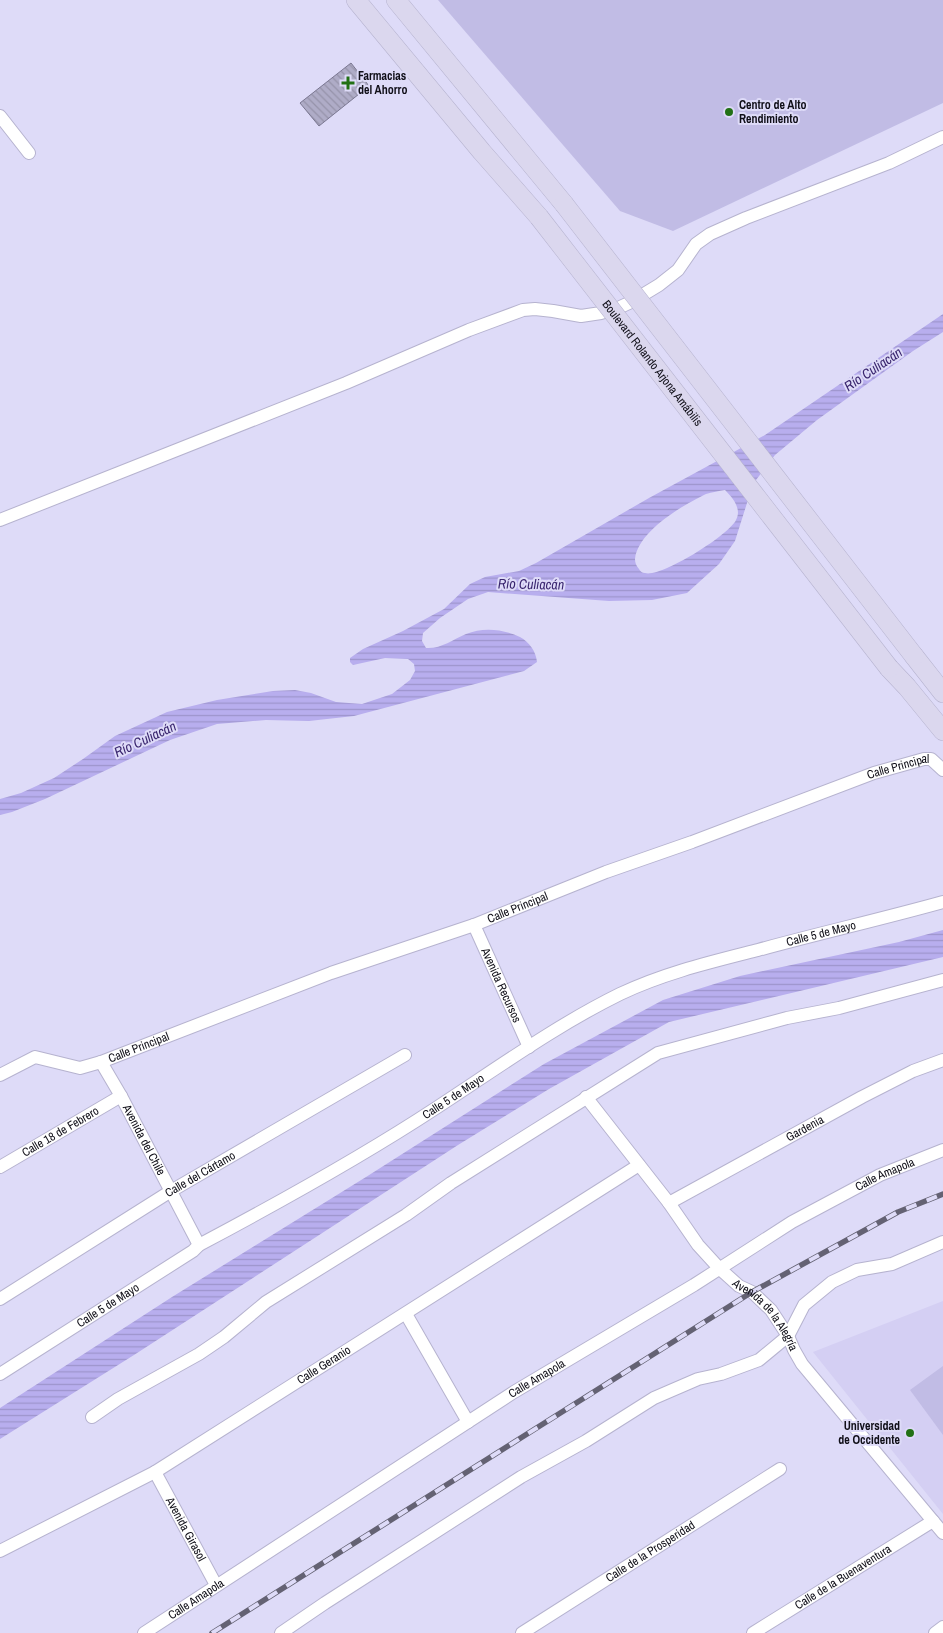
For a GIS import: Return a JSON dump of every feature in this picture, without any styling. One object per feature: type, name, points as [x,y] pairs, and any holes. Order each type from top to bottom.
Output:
[{"type":"main road","name":"Boulevard Rolando Arjona Amábilis","points":[[356,0],[482,152],[539,217],[889,668],[943,731]]},
{"type":"main road","points":[[396,0],[564,204],[943,693]]},
{"type":"street","points":[[0,116],[29,153]]},
{"type":"street","points":[[0,520],[346,383],[469,330],[523,310],[535,309],[582,316],[616,309],[659,285],[678,270],[696,244],[710,234],[746,218],[889,163],[943,137]]},
{"type":"street","name":"Calle Principal","points":[[0,1075],[35,1057],[80,1068],[101,1062],[330,973],[474,924],[606,872],[701,839],[874,773],[924,759],[931,759],[939,766]]},
{"type":"street","name":"Calle 5 de Mayo","points":[[0,1374],[193,1251],[199,1245],[279,1203],[368,1150],[529,1046],[606,1002],[648,982],[705,963],[943,902]]},
{"type":"street","name":"Avenida Recursos","points":[[474,924],[529,1046]]},
{"type":"street","points":[[92,1417],[118,1399],[199,1354],[224,1337],[266,1302],[406,1215],[451,1183],[658,1053],[787,1018],[839,1008],[943,980]]},
{"type":"street","name":"Calle del Cártamo","points":[[0,1299],[171,1190],[405,1055]]},
{"type":"street","name":"Gardenia","points":[[669,1203],[862,1097],[913,1071],[943,1060]]},
{"type":"street","name":"Avenida del Chile","points":[[101,1062],[121,1096],[199,1245]]},
{"type":"street","name":"Calle 18 de Febrero","points":[[0,1167],[121,1096]]},
{"type":"street","name":"Avenida de la Alegría","points":[[586,1098],[669,1203],[698,1245],[739,1286],[752,1292],[771,1310],[788,1336],[802,1364],[943,1533]]},
{"type":"street","name":"Calle Amapola","points":[[144,1633],[514,1392],[639,1318],[792,1222],[880,1175],[943,1150]]},
{"type":"street","name":"Calle Geranio","points":[[0,1551],[155,1472],[639,1164]]},
{"type":"street","points":[[281,1633],[521,1477],[586,1441],[654,1398],[698,1379],[721,1374],[758,1360],[788,1336],[804,1305],[832,1282],[857,1270],[892,1264],[943,1242]]},
{"type":"street","points":[[406,1314],[468,1422]]},
{"type":"street","name":"Calle de la Prosperidad","points":[[522,1633],[780,1469]]},
{"type":"street","name":"Avenida Girasol","points":[[155,1472],[216,1586]]},
{"type":"street","name":"Calle de la Buenaventura","points":[[753,1633],[933,1521]]},
{"type":"street","points":[[935,1633],[943,1627]]},
{"type":"shaded area","name":"Centro de Alto Rendimiento","points":[[438,0],[943,0],[943,103],[673,231],[620,211]]},
{"type":"shaded area","name":"Universidad de Occidente","points":[[943,1301],[943,1514],[813,1352]]},
{"type":"shaded area","points":[[943,1366],[943,1435],[910,1390]]},
{"type":"water","name":"Río Culiacán","points":[[943,314],[943,332],[913,351],[817,420],[775,455],[753,484],[735,541],[719,564],[687,593],[652,600],[609,601],[488,592],[468,599],[440,618],[423,633],[422,641],[426,648],[431,648],[442,646],[479,630],[507,632],[520,637],[532,647],[537,662],[524,671],[354,716],[309,721],[266,720],[217,724],[170,740],[45,799],[0,815],[0,799],[21,793],[54,778],[115,736],[167,712],[217,700],[273,691],[295,690],[311,693],[336,702],[362,704],[392,694],[410,680],[415,671],[414,664],[408,659],[385,658],[353,665],[350,662],[350,658],[363,649],[403,631],[444,609],[470,584],[485,577],[519,571],[536,563],[649,498],[765,435]],"holes":[[[725,490],[734,500],[738,512],[738,516],[731,527],[694,554],[665,569],[653,573],[644,573],[640,570],[635,560],[638,549],[653,529],[674,512],[706,494]]]},
{"type":"water","points":[[943,930],[943,957],[669,1022],[549,1089],[458,1145],[134,1355],[0,1439],[0,1408],[172,1297],[544,1064],[663,1000],[740,976],[899,942]]},
{"type":"building","points":[[351,63],[369,86],[319,126],[300,103]]},
{"type":"railway","points":[[212,1633],[752,1292],[898,1212],[943,1194]]},
{"type":"place","name":"Farmacias del Ahorro","points":[[348,83]]},
{"type":"place","name":"Centro de Alto Rendimiento","points":[[729,112]]},
{"type":"place","name":"Universidad de Occidente","points":[[910,1433]]}]
